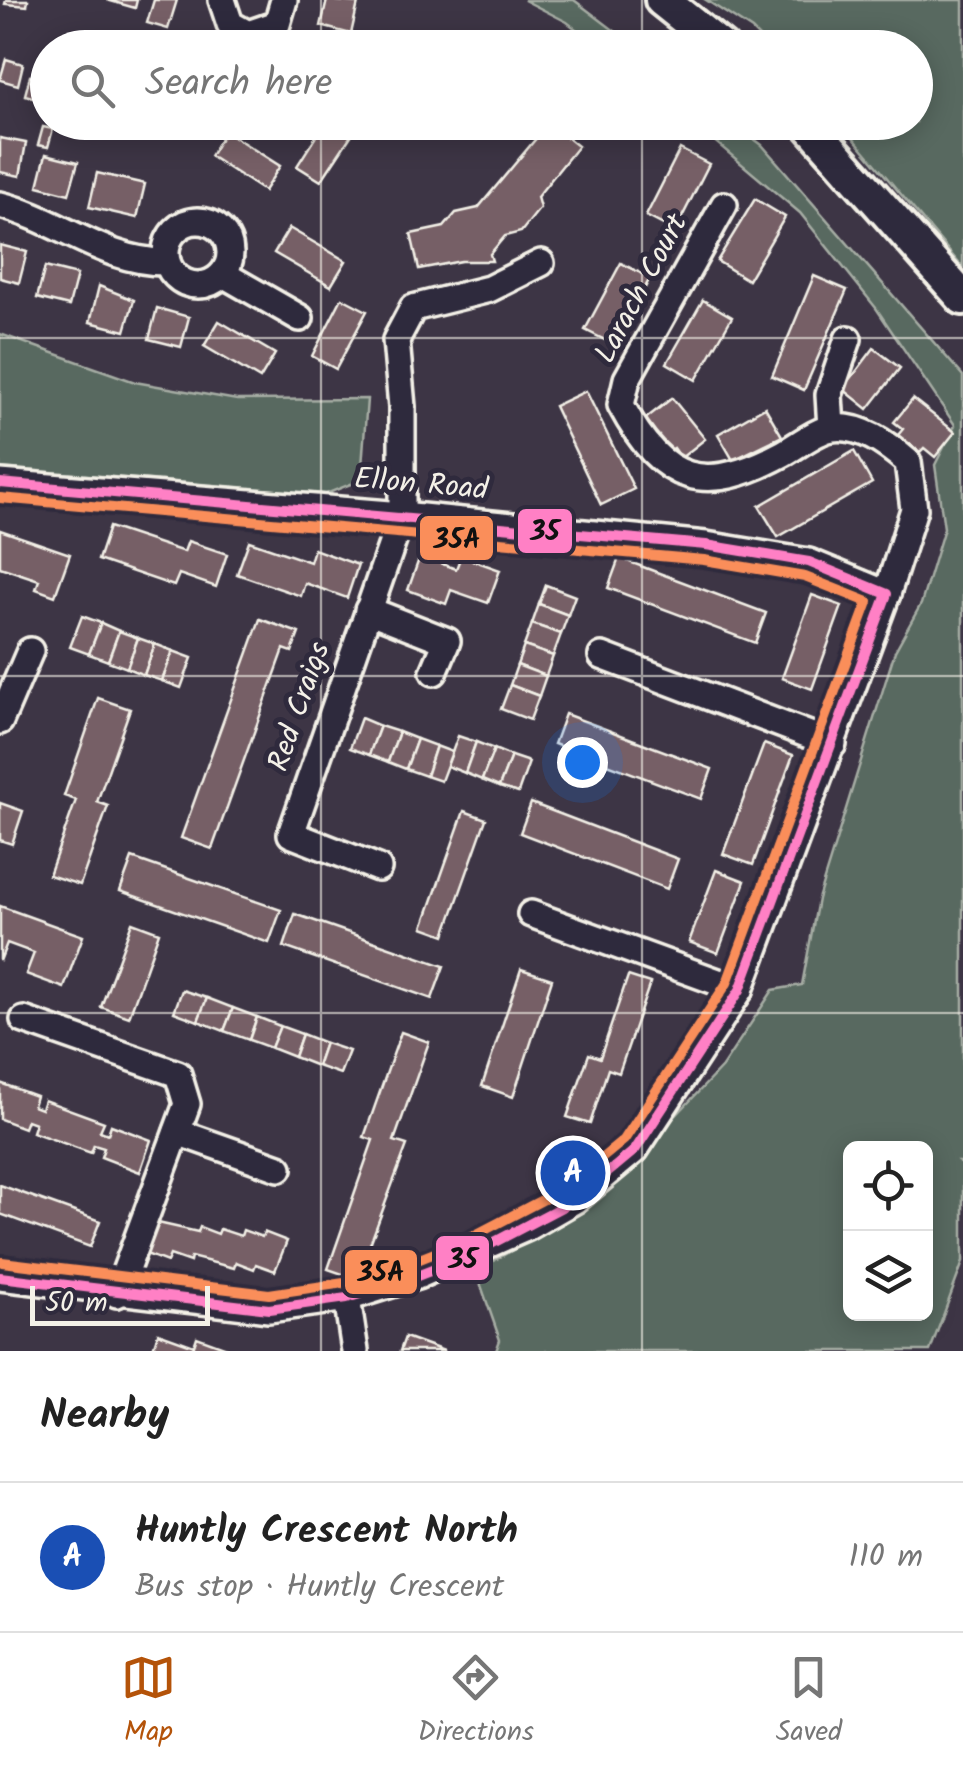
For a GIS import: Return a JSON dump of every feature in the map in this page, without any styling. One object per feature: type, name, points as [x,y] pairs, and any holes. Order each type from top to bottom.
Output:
[{"type":"main road","points":[[662,0],[700,30]]},
{"type":"main road","points":[[823,140],[963,298]]},
{"type":"street","points":[[222,0],[224,15],[235,30]]},
{"type":"street","points":[[269,30],[282,16],[284,0]]},
{"type":"street","points":[[0,205],[90,245],[149,262],[168,262],[188,284],[210,284],[223,274],[230,260],[227,239],[221,230],[201,221],[174,233],[168,262]]},
{"type":"street","name":"Larach Court","points":[[724,205],[627,378],[622,405],[640,441],[658,461],[678,473],[715,480],[749,472],[831,428]]},
{"type":"street","name":"Red Craigs","points":[[378,868],[292,834],[402,515],[402,408],[396,340],[404,317],[413,308],[489,289],[540,263]]},
{"type":"street","points":[[223,274],[300,318]]},
{"type":"street","points":[[0,1277],[269,1310],[347,1298],[466,1257],[575,1200],[635,1150],[740,990],[833,744],[914,509],[908,462],[882,440],[831,428],[829,395],[848,339]]},
{"type":"street","name":"Ellon Road","points":[[0,483],[402,515],[706,545],[809,562],[887,594]]},
{"type":"street","points":[[368,610],[446,641],[434,672]]},
{"type":"street","points":[[0,720],[30,651]]},
{"type":"street","points":[[602,656],[833,744]]},
{"type":"street","points":[[531,914],[740,990]]},
{"type":"street","points":[[24,1020],[178,1074],[187,1104],[117,1294]]},
{"type":"street","points":[[177,1132],[279,1168]]},
{"type":"street","points":[[347,1298],[354,1351]]},
{"type":"green space","points":[[524,0],[574,0],[614,30],[577,30]]},
{"type":"green space","points":[[706,0],[963,0],[963,268],[855,140],[933,140],[933,30],[752,30]]},
{"type":"green space","points":[[713,140],[755,140],[762,145],[963,376],[963,1162],[959,1162],[963,1165],[963,1262],[930,1351],[496,1351],[500,1340],[476,1271],[591,1205],[722,1067],[773,990],[802,985],[818,899],[895,651],[921,604],[944,528],[935,465],[955,425],[876,308],[800,213]]},
{"type":"green space","points":[[0,334],[135,382],[237,400],[367,399],[361,480],[326,494],[0,468]]},
{"type":"building","points":[[6,0],[28,0],[27,6],[5,4]]},
{"type":"building","points":[[107,0],[137,0],[135,8]]},
{"type":"building","points":[[154,0],[177,0],[168,29],[147,23]]},
{"type":"building","points":[[327,0],[358,3],[352,30],[321,26]]},
{"type":"building","points":[[6,59],[23,64],[18,85],[0,80]]},
{"type":"building","points":[[0,138],[26,143],[20,176],[0,172]]},
{"type":"building","points":[[39,140],[50,140],[48,147],[38,145]]},
{"type":"building","points":[[220,140],[239,140],[280,166],[264,191],[210,156]]},
{"type":"building","points":[[314,140],[348,140],[321,181],[297,166]]},
{"type":"building","points":[[535,140],[570,140],[578,146],[537,197],[540,208],[521,232],[505,236],[490,254],[492,261],[461,261],[419,269],[411,234],[444,227],[456,213],[478,208]]},
{"type":"building","points":[[680,149],[709,164],[675,231],[646,216]]},
{"type":"building","points":[[46,154],[78,162],[69,194],[38,186]]},
{"type":"building","points":[[97,173],[145,184],[137,218],[89,207]]},
{"type":"building","points":[[755,199],[785,217],[748,280],[717,261]]},
{"type":"building","points":[[289,228],[346,261],[331,286],[274,253]]},
{"type":"building","points":[[0,245],[27,252],[19,283],[0,278]]},
{"type":"building","points":[[621,263],[650,278],[615,345],[585,330]]},
{"type":"building","points":[[45,267],[77,275],[69,306],[37,298]]},
{"type":"building","points":[[814,276],[847,290],[804,390],[772,376]]},
{"type":"building","points":[[99,286],[134,300],[125,331],[90,322]]},
{"type":"building","points":[[342,298],[367,311],[336,369],[312,356]]},
{"type":"building","points":[[703,300],[732,317],[696,380],[667,363]]},
{"type":"building","points":[[157,308],[189,317],[181,347],[149,339]]},
{"type":"building","points":[[219,321],[275,354],[260,379],[204,346]]},
{"type":"building","points":[[874,348],[900,368],[868,409],[843,389]]},
{"type":"building","points":[[586,391],[634,489],[601,505],[554,406]]},
{"type":"building","points":[[672,398],[705,439],[681,458],[674,448],[669,451],[644,420]]},
{"type":"building","points":[[913,399],[955,432],[935,457],[924,448],[920,452],[898,435],[903,429],[894,422]]},
{"type":"building","points":[[765,407],[782,436],[733,460],[718,434]]},
{"type":"building","points":[[854,451],[872,483],[778,537],[759,506]]},
{"type":"building","points":[[109,527],[184,552],[188,541],[227,554],[216,587],[179,574],[174,586],[98,560]]},
{"type":"building","points":[[0,530],[70,554],[55,596],[36,589],[39,580],[0,567]]},
{"type":"building","points":[[249,541],[310,562],[314,549],[358,565],[347,598],[305,583],[301,596],[237,574]]},
{"type":"building","points":[[420,556],[456,569],[461,556],[500,570],[488,603],[451,590],[446,604],[408,590]]},
{"type":"building","points":[[619,558],[766,613],[755,643],[608,588]]},
{"type":"building","points":[[546,585],[575,596],[568,615],[539,604]]},
{"type":"building","points":[[812,595],[842,606],[812,689],[782,678]]},
{"type":"building","points":[[539,604],[568,615],[561,634],[532,624]]},
{"type":"building","points":[[82,616],[101,623],[89,654],[70,647]]},
{"type":"building","points":[[260,619],[299,633],[292,652],[284,649],[212,849],[181,838]]},
{"type":"building","points":[[101,623],[119,631],[108,661],[89,654]]},
{"type":"building","points":[[532,624],[561,634],[553,656],[524,646]]},
{"type":"building","points":[[119,631],[138,638],[127,668],[108,661]]},
{"type":"building","points":[[138,638],[155,644],[144,675],[127,668]]},
{"type":"building","points":[[155,644],[173,651],[162,681],[144,675]]},
{"type":"building","points":[[524,646],[553,656],[546,676],[517,665]]},
{"type":"building","points":[[173,651],[192,658],[181,688],[162,681]]},
{"type":"building","points":[[517,665],[546,676],[539,696],[510,685]]},
{"type":"building","points":[[510,685],[539,696],[530,720],[501,709]]},
{"type":"building","points":[[98,698],[130,709],[97,802],[108,806],[80,885],[49,875],[76,800],[64,796]]},
{"type":"building","points":[[565,714],[712,769],[701,799],[554,744]]},
{"type":"building","points":[[361,718],[380,726],[369,755],[350,748]]},
{"type":"building","points":[[380,726],[399,732],[388,762],[369,755]]},
{"type":"building","points":[[399,732],[417,739],[406,769],[388,762]]},
{"type":"building","points":[[458,736],[476,742],[465,773],[447,766]]},
{"type":"building","points":[[417,739],[436,746],[426,776],[406,769]]},
{"type":"building","points":[[476,742],[494,749],[482,780],[465,773]]},
{"type":"building","points":[[764,744],[793,755],[753,865],[723,854]]},
{"type":"building","points":[[436,746],[452,752],[441,781],[426,776]]},
{"type":"building","points":[[494,749],[511,756],[499,787],[482,780]]},
{"type":"building","points":[[511,756],[529,762],[518,793],[499,787]]},
{"type":"building","points":[[0,803],[23,811],[12,844],[0,840]]},
{"type":"building","points":[[531,803],[678,859],[667,889],[520,833]]},
{"type":"building","points":[[464,811],[486,819],[445,935],[423,927]]},
{"type":"building","points":[[132,858],[281,910],[269,943],[120,891]]},
{"type":"building","points":[[716,870],[745,881],[718,953],[689,942]]},
{"type":"building","points":[[0,906],[83,936],[64,988],[26,974],[34,953],[7,943],[0,961]]},
{"type":"building","points":[[295,914],[444,966],[432,999],[284,947]]},
{"type":"building","points":[[132,922],[159,932],[129,1017],[101,1007]]},
{"type":"building","points":[[521,969],[552,979],[513,1097],[482,1086]]},
{"type":"building","points":[[628,976],[650,983],[619,1073],[608,1069],[590,1124],[567,1117],[589,1054],[600,1058]]},
{"type":"building","points":[[182,990],[207,998],[198,1021],[174,1012]]},
{"type":"building","points":[[207,998],[233,1008],[224,1031],[198,1021]]},
{"type":"building","points":[[233,1008],[257,1017],[249,1040],[224,1031]]},
{"type":"building","points":[[257,1017],[280,1026],[271,1048],[249,1040]]},
{"type":"building","points":[[280,1026],[302,1034],[294,1057],[271,1048]]},
{"type":"building","points":[[401,1032],[429,1042],[394,1141],[407,1145],[357,1279],[328,1269],[373,1140],[364,1137]]},
{"type":"building","points":[[302,1034],[325,1043],[317,1066],[294,1057]]},
{"type":"building","points":[[325,1043],[349,1051],[340,1074],[317,1066]]},
{"type":"building","points":[[0,1083],[36,1096],[33,1106],[41,1109],[44,1100],[104,1122],[100,1131],[108,1134],[111,1125],[151,1140],[140,1172],[101,1157],[104,1148],[94,1145],[91,1153],[32,1132],[35,1123],[27,1120],[24,1128],[0,1119]]},
{"type":"building","points":[[0,1185],[100,1221],[90,1247],[0,1214]]},
{"type":"building","points":[[158,1223],[198,1232],[200,1227],[218,1234],[220,1229],[241,1236],[243,1230],[262,1237],[264,1232],[287,1241],[275,1271],[256,1264],[254,1269],[236,1262],[234,1268],[170,1255],[167,1262],[146,1254]]},
{"type":"building","points":[[158,1333],[194,1346],[197,1337],[235,1351],[152,1351]]},
{"type":"building","points":[[405,1337],[444,1351],[400,1351]]},
{"type":"transit line","name":"35","points":[[0,483],[706,545],[809,562],[887,594],[740,990],[635,1150],[575,1200],[466,1257],[417,1276],[347,1298],[269,1309],[0,1277]]},
{"type":"transit line","name":"35A","points":[[0,498],[704,560],[805,577],[868,602],[727,983],[624,1140],[567,1187],[460,1243],[412,1262],[344,1283],[269,1294],[2,1262]]},
{"type":"place","name":"Huntly Crescent North","points":[[573,1173]]}]
